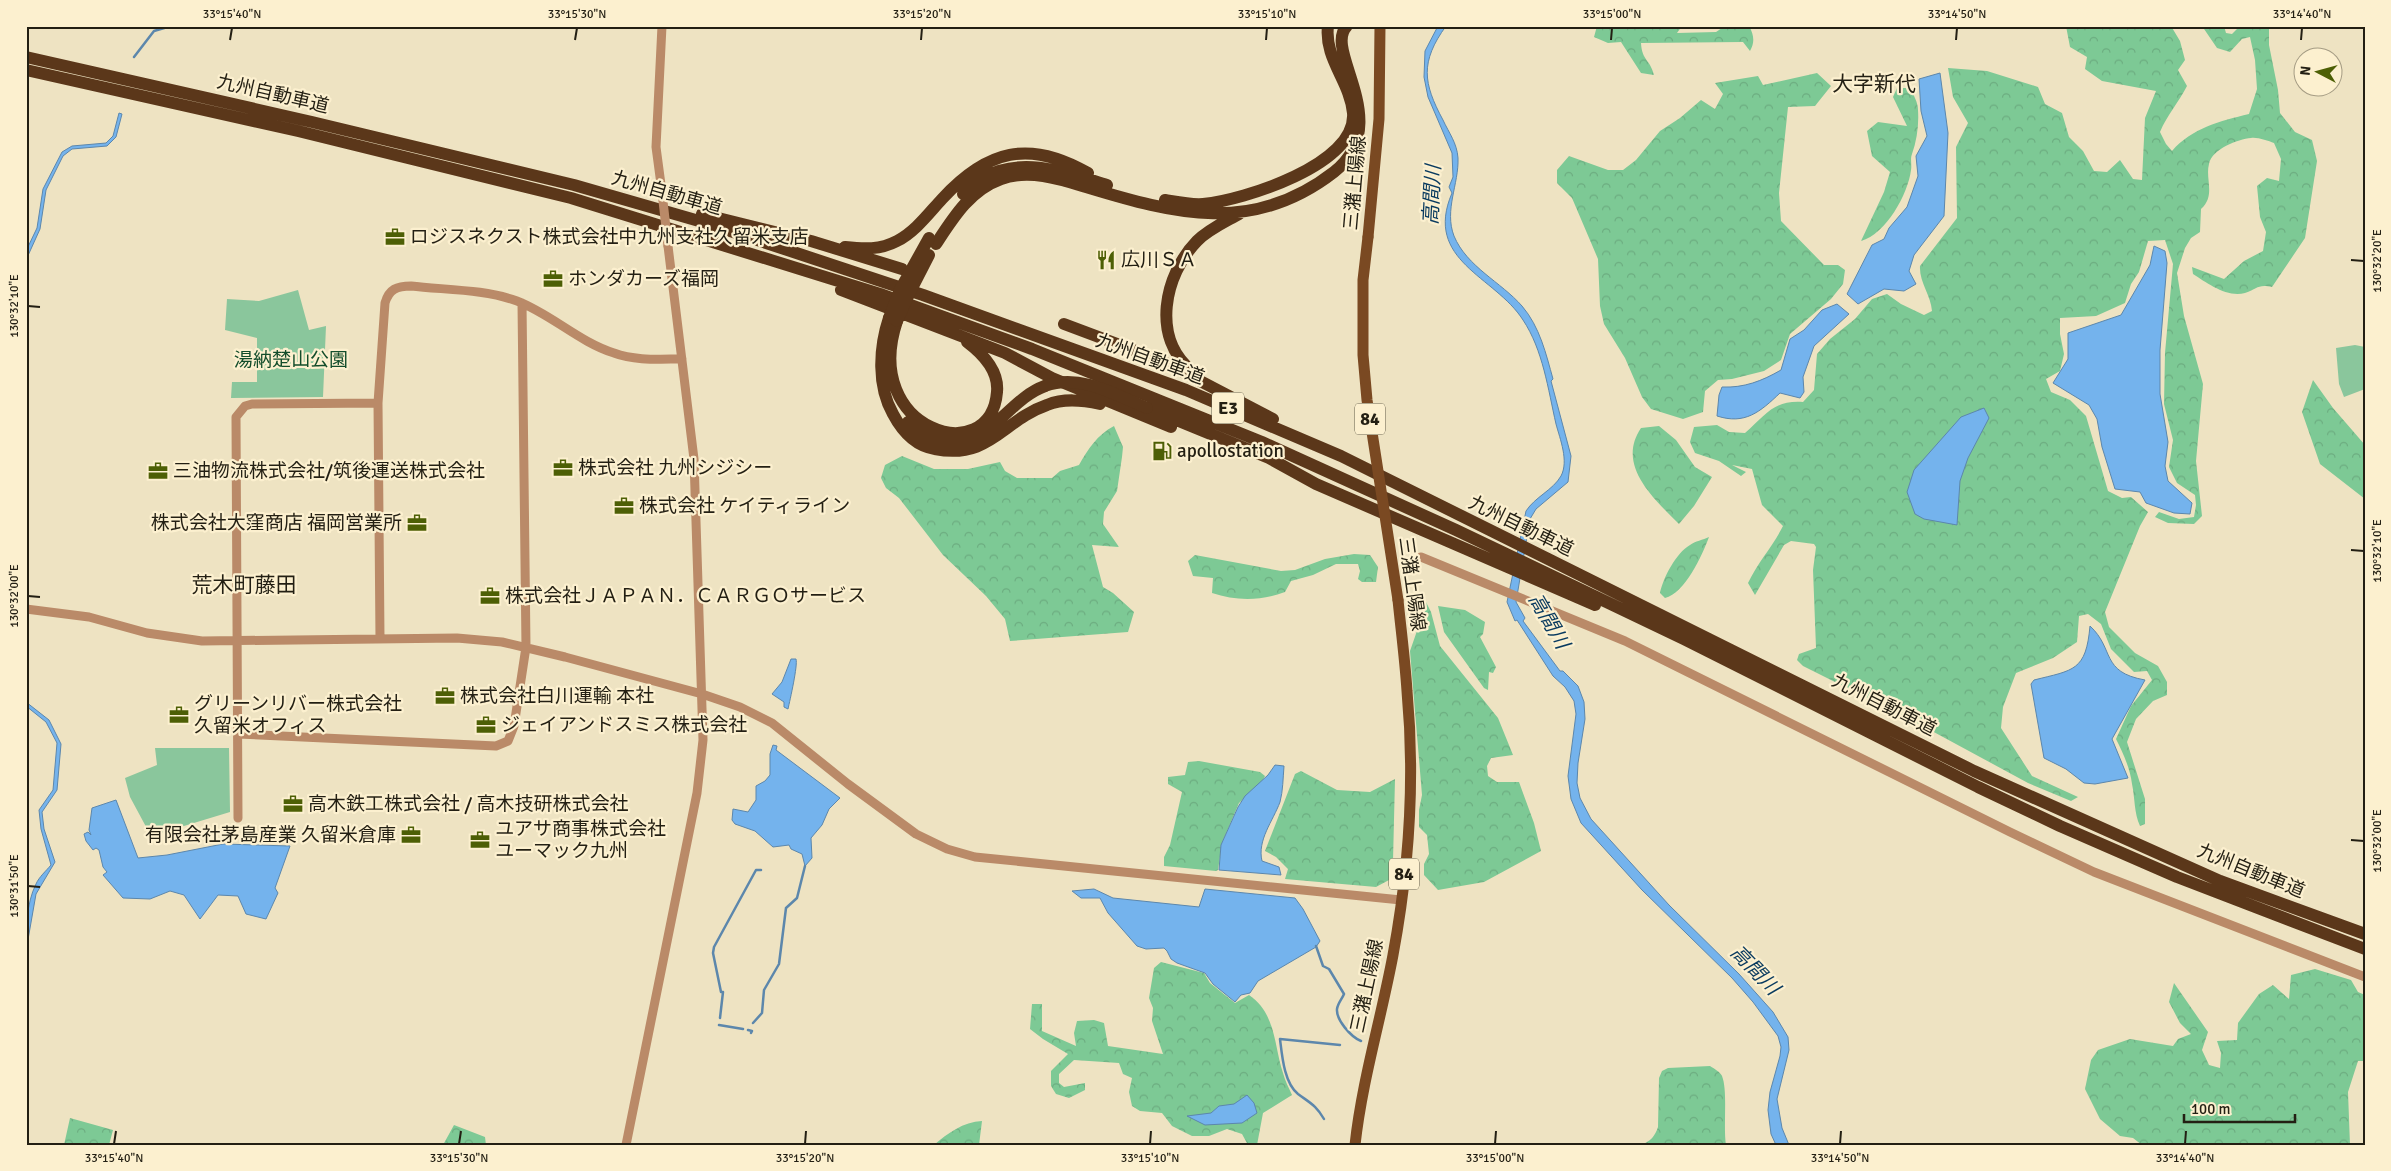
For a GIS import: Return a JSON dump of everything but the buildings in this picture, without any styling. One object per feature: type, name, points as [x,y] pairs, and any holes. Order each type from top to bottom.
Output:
[{"type":"highway","points":[[1124,409],[1088,401],[1065,400],[1046,405],[984,444],[966,451],[948,452],[929,448],[915,442],[900,428],[886,402],[881,356],[883,337],[908,294],[933,241],[961,196],[982,178],[1001,170],[1025,166],[1046,168],[1154,198],[1202,204],[1247,195],[1287,181],[1327,158],[1351,128],[1353,114],[1350,97],[1329,52],[1326,40],[1328,26]]},
{"type":"highway","points":[[1208,384],[1183,365],[1168,337],[1167,302],[1178,268],[1198,240],[1210,230],[1242,212],[1294,197],[1335,171],[1349,155],[1358,137],[1361,117],[1360,104],[1342,48],[1341,36],[1347,26]]},
{"type":"highway","name":"九州自動車道","points":[[26,57],[312,122],[574,185],[706,223],[923,295],[1186,390],[1341,456],[1974,771],[2220,880],[2365,934]]},
{"type":"highway","name":"九州自動車道","points":[[26,70],[298,131],[571,198],[771,262],[880,294],[1032,349],[1200,416],[1447,526],[1684,639],[1978,787],[2060,826],[2177,877],[2365,949]]},
{"type":"highway","points":[[811,242],[866,250],[898,241],[916,227],[970,172],[990,160],[1016,153],[1044,155],[1064,160],[1103,184]]},
{"type":"highway","points":[[933,241],[968,200],[1002,179],[1025,175],[1050,177],[1174,210],[1201,214],[1242,212]]},
{"type":"highway","points":[[574,185],[811,242],[902,269]]},
{"type":"highway","points":[[771,262],[955,333],[1124,409],[1192,435]]},
{"type":"highway","points":[[893,320],[889,352],[890,368],[899,396],[918,421],[934,430],[958,433],[973,429],[988,418],[997,400],[998,388],[994,372],[986,359],[955,333]]},
{"type":"highway","points":[[1064,324],[1160,360],[1341,456]]},
{"type":"highway","points":[[884,384],[899,411],[910,425],[936,440],[951,443],[964,443],[977,438],[1021,399],[1036,389],[1065,381],[1090,385],[1269,458],[1316,484],[1543,584],[1684,639]]},
{"type":"main road","name":"三潴上陽線","points":[[1355,1145],[1363,1093],[1393,955],[1408,835],[1410,742],[1407,689],[1398,600],[1367,400],[1363,355],[1363,280],[1379,119],[1380,26]]},
{"type":"street","points":[[626,1145],[697,793],[703,740],[694,459],[656,147],[662,26]]},
{"type":"street","points":[[380,639],[378,404],[385,303],[387,295],[392,290],[400,286],[411,286],[497,296],[522,304],[600,348],[615,354],[643,358],[682,359]]},
{"type":"street","points":[[238,734],[486,746],[503,745],[508,741],[512,733],[526,647],[522,304]]},
{"type":"street","points":[[238,818],[235,423],[239,411],[245,406],[252,404],[378,404]]},
{"type":"street","points":[[1421,557],[1625,641],[2094,872],[2365,977]]},
{"type":"street","points":[[26,609],[90,617],[172,637],[237,642],[456,638],[502,642],[526,647],[702,694],[740,707],[772,723],[899,823],[947,850],[976,856],[1401,900]]},
{"type":"green space","points":[[1597,26],[1682,26],[1677,33],[1716,32],[1725,26],[1749,26],[1753,35],[1753,42],[1750,51],[1743,42],[1641,43],[1644,57],[1654,75],[1641,73],[1621,42],[1608,43],[1594,37]]},
{"type":"green space","points":[[2066,26],[2171,26],[2180,41],[2185,60],[2178,70],[2187,86],[2160,132],[2172,151],[2188,136],[2198,131],[2217,123],[2249,114],[2257,89],[2255,60],[2250,37],[2242,39],[2230,52],[2217,48],[2202,26],[2224,26],[2226,33],[2232,34],[2240,26],[2269,26],[2269,45],[2278,90],[2280,113],[2295,132],[2312,140],[2317,161],[2305,238],[2272,287],[2260,287],[2238,294],[2224,292],[2211,285],[2193,274],[2192,267],[2224,279],[2244,261],[2263,251],[2266,232],[2260,217],[2257,186],[2267,178],[2279,181],[2281,159],[2274,143],[2251,138],[2239,140],[2220,149],[2209,164],[2209,193],[2208,199],[2201,209],[2200,232],[2191,238],[2185,248],[2177,273],[2184,316],[2203,384],[2196,461],[2202,516],[2194,524],[2168,523],[2155,517],[2159,512],[2179,519],[2194,517],[2196,505],[2195,495],[2177,483],[2169,467],[2173,440],[2164,404],[2165,353],[2173,264],[2165,240],[2148,241],[2139,272],[2131,284],[2125,303],[2096,316],[2060,318],[2060,334],[2064,354],[2060,371],[2046,379],[2051,392],[2070,400],[2086,416],[2108,491],[2122,498],[2131,497],[2148,512],[2140,526],[2105,612],[2109,627],[2135,653],[2158,666],[2167,682],[2167,695],[2153,701],[2136,719],[2127,742],[2145,799],[2145,824],[2140,826],[2130,772],[2116,739],[2131,706],[2152,680],[2147,671],[2134,672],[2111,649],[2101,624],[2088,614],[2079,616],[2077,642],[2053,658],[2016,673],[2003,707],[2001,728],[2032,776],[2078,797],[2071,801],[2028,783],[1919,724],[1803,666],[1797,660],[1799,654],[1816,648],[1813,570],[1816,547],[1814,544],[1791,541],[1784,545],[1755,595],[1748,583],[1783,526],[1762,505],[1752,469],[1732,465],[1746,472],[1741,476],[1719,461],[1695,453],[1690,442],[1694,427],[1717,425],[1729,432],[1745,433],[1777,406],[1784,403],[1803,402],[1814,390],[1817,354],[1830,339],[1855,319],[1872,299],[1887,294],[1901,304],[1924,315],[1932,311],[1930,299],[1921,278],[1920,266],[1957,218],[1956,147],[1968,123],[1953,97],[1948,68],[1987,71],[2038,87],[2045,104],[2062,113],[2069,137],[2083,151],[2094,171],[2107,172],[2120,160],[2133,179],[2142,180],[2145,118],[2156,91],[2102,81],[2085,69],[2087,57],[2070,47]]},
{"type":"green space","points":[[1817,73],[1831,86],[1815,106],[1788,107],[1779,193],[1781,221],[1824,265],[1838,265],[1845,270],[1843,284],[1831,299],[1790,334],[1781,360],[1764,371],[1732,379],[1718,380],[1705,391],[1703,412],[1683,419],[1651,409],[1642,397],[1625,358],[1604,324],[1600,306],[1598,259],[1572,198],[1557,183],[1557,170],[1569,156],[1608,170],[1623,170],[1636,160],[1660,131],[1680,118],[1701,100],[1715,109],[1723,94],[1715,83],[1758,76],[1763,85]]},
{"type":"green space","points":[[1897,88],[1911,88],[1918,107],[1917,132],[1911,156],[1909,180],[1900,201],[1887,222],[1870,237],[1861,241],[1884,192],[1890,172],[1872,156],[1867,131],[1878,122],[1907,126],[1893,97]]},
{"type":"green space","name":"湯納楚山公園","points":[[298,290],[309,330],[326,326],[323,397],[231,398],[232,382],[257,382],[257,338],[225,330],[227,299],[259,301]]},
{"type":"green space","points":[[2355,345],[2365,347],[2365,389],[2344,397],[2339,384],[2336,348]]},
{"type":"green space","points":[[2313,380],[2333,408],[2365,445],[2365,499],[2320,464],[2302,412]]},
{"type":"green space","points":[[1114,426],[1123,447],[1122,457],[1117,491],[1104,512],[1103,524],[1119,547],[1092,545],[1103,587],[1113,593],[1134,612],[1128,632],[1010,641],[1005,619],[986,596],[943,555],[899,498],[886,488],[881,478],[885,465],[902,456],[934,469],[968,469],[1000,462],[1005,471],[1017,478],[1052,478],[1060,471],[1079,465],[1094,443]]},
{"type":"green space","points":[[1659,426],[1676,440],[1695,467],[1712,477],[1694,506],[1679,524],[1649,492],[1635,468],[1634,442],[1641,428]]},
{"type":"green space","points":[[1709,537],[1702,554],[1686,582],[1672,595],[1665,598],[1660,593],[1667,573],[1675,560],[1692,544]]},
{"type":"green space","points":[[1354,554],[1370,555],[1378,567],[1376,582],[1362,582],[1358,579],[1360,571],[1358,564],[1336,564],[1313,575],[1291,581],[1285,592],[1267,597],[1248,599],[1212,593],[1213,578],[1193,576],[1188,561],[1195,555],[1281,571],[1295,570],[1325,559]]},
{"type":"green space","points":[[1410,595],[1425,600],[1431,612],[1440,646],[1498,718],[1513,755],[1491,758],[1487,766],[1488,776],[1497,782],[1519,782],[1534,823],[1541,851],[1484,882],[1438,890],[1424,875],[1424,864],[1429,854],[1427,835],[1419,827],[1419,810],[1422,795],[1410,651],[1418,628],[1418,618],[1410,601]]},
{"type":"green space","points":[[1438,606],[1465,610],[1485,622],[1483,634],[1480,637],[1496,667],[1493,673],[1489,672],[1488,690],[1484,688],[1444,632]]},
{"type":"green space","points":[[155,748],[229,748],[230,812],[151,836],[130,797],[125,778],[157,765]]},
{"type":"green space","points":[[1199,761],[1260,772],[1265,776],[1262,782],[1239,803],[1222,843],[1218,870],[1216,871],[1164,866],[1164,857],[1170,845],[1182,792],[1168,784],[1168,777],[1185,775],[1188,762]]},
{"type":"green space","points":[[1301,771],[1337,790],[1370,792],[1395,779],[1393,861],[1389,880],[1376,887],[1285,879],[1288,869],[1276,857],[1265,851],[1295,774]]},
{"type":"green space","points":[[1161,962],[1204,973],[1210,983],[1235,1003],[1249,995],[1258,1002],[1269,1020],[1280,1063],[1292,1095],[1263,1113],[1257,1145],[1248,1145],[1242,1134],[1227,1129],[1209,1136],[1192,1136],[1172,1126],[1162,1113],[1140,1111],[1132,1106],[1129,1092],[1132,1078],[1123,1074],[1119,1063],[1074,1060],[1059,1074],[1059,1083],[1064,1087],[1085,1083],[1085,1090],[1069,1098],[1056,1094],[1051,1086],[1051,1071],[1068,1054],[1030,1029],[1032,1004],[1042,1004],[1042,1031],[1076,1046],[1074,1033],[1077,1021],[1094,1020],[1104,1023],[1108,1046],[1163,1054],[1152,1021],[1153,1008],[1149,998],[1154,968]]},
{"type":"green space","points":[[2315,969],[2351,980],[2358,992],[2365,995],[2365,1061],[2358,1061],[2348,1092],[2350,1145],[2142,1145],[2133,1138],[2120,1136],[2100,1119],[2085,1089],[2091,1060],[2098,1050],[2130,1039],[2173,1046],[2178,1039],[2191,1034],[2180,1023],[2169,1002],[2174,983],[2208,1032],[2202,1050],[2209,1065],[2220,1068],[2221,1053],[2217,1041],[2237,1040],[2238,1023],[2259,994],[2273,985],[2289,999],[2291,975]]},
{"type":"green space","points":[[1710,1066],[1720,1073],[1724,1082],[1726,1145],[1641,1145],[1652,1138],[1658,1127],[1659,1078],[1662,1071],[1668,1068]]},
{"type":"green space","points":[[70,1118],[113,1130],[109,1145],[64,1145]]},
{"type":"green space","points":[[982,1121],[979,1145],[934,1145],[945,1136],[968,1123]]},
{"type":"green space","points":[[454,1125],[485,1137],[486,1145],[443,1145]]},
{"type":"water","points":[[1438,26],[1446,26],[1432,51],[1427,73],[1431,95],[1452,138],[1458,158],[1451,207],[1451,226],[1454,236],[1467,257],[1514,297],[1533,323],[1542,341],[1548,360],[1553,379],[1551,381],[1571,456],[1568,482],[1536,509],[1530,519],[1516,602],[1525,618],[1523,621],[1560,671],[1563,671],[1578,686],[1584,702],[1585,719],[1577,783],[1580,798],[1591,819],[1669,905],[1739,974],[1773,1012],[1788,1037],[1789,1050],[1777,1099],[1782,1128],[1789,1145],[1776,1145],[1771,1134],[1768,1110],[1770,1092],[1780,1056],[1781,1047],[1778,1036],[1753,1002],[1732,978],[1642,890],[1581,823],[1571,799],[1568,776],[1576,714],[1574,701],[1565,687],[1553,676],[1517,620],[1515,621],[1507,602],[1526,511],[1558,481],[1563,470],[1564,457],[1544,370],[1530,332],[1511,305],[1466,266],[1454,251],[1447,235],[1446,216],[1452,193],[1449,187],[1453,177],[1452,153],[1428,97],[1424,77],[1425,51]]},
{"type":"water","points":[[1940,73],[1948,133],[1944,216],[1914,255],[1909,271],[1916,284],[1904,291],[1884,289],[1858,304],[1847,294],[1872,245],[1884,239],[1889,228],[1907,207],[1918,176],[1916,156],[1927,136],[1921,111],[1919,79]]},
{"type":"water","points":[[119,113],[122,114],[116,137],[107,146],[72,149],[63,156],[46,190],[40,229],[26,260],[26,251],[37,228],[43,189],[62,152],[72,146],[106,143],[113,136]]},
{"type":"water","points":[[2154,246],[2165,251],[2167,263],[2160,350],[2160,394],[2168,442],[2165,466],[2168,481],[2192,503],[2190,514],[2174,513],[2146,503],[2140,492],[2115,489],[2102,447],[2097,419],[2089,405],[2053,383],[2068,359],[2068,333],[2121,315],[2150,265]]},
{"type":"water","points":[[1837,304],[1849,314],[1814,346],[1803,377],[1804,392],[1800,398],[1780,393],[1759,411],[1744,418],[1736,419],[1717,416],[1719,395],[1722,387],[1753,383],[1781,370],[1790,339],[1804,330],[1822,310]]},
{"type":"water","points":[[1984,408],[1989,418],[1968,458],[1960,481],[1957,525],[1924,519],[1915,514],[1907,492],[1914,470],[1961,417]]},
{"type":"water","points":[[2090,626],[2103,643],[2114,665],[2131,676],[2145,680],[2112,739],[2128,778],[2095,784],[2084,783],[2066,769],[2044,758],[2031,684],[2034,680],[2059,674],[2076,666],[2085,652]]},
{"type":"water","points":[[791,659],[796,659],[796,663],[788,709],[784,707],[784,702],[772,694],[782,682]]},
{"type":"water","points":[[26,702],[49,720],[61,744],[57,790],[42,812],[44,829],[55,862],[36,894],[26,951],[30,900],[37,881],[51,865],[41,829],[39,810],[53,790],[57,743],[46,722],[26,706]]},
{"type":"water","points":[[773,745],[777,746],[776,750],[840,798],[829,809],[822,825],[811,838],[812,858],[805,866],[802,854],[791,849],[789,845],[773,847],[755,831],[735,824],[732,820],[733,809],[748,812],[756,800],[756,786],[765,781],[770,775],[770,754]]},
{"type":"water","points":[[1275,765],[1284,766],[1282,793],[1280,802],[1266,831],[1261,853],[1262,861],[1279,867],[1281,875],[1219,870],[1221,845],[1238,807],[1245,796],[1268,775]]},
{"type":"water","points":[[116,800],[138,858],[167,855],[223,844],[290,846],[275,888],[278,893],[266,919],[246,914],[238,896],[218,895],[200,919],[184,895],[170,891],[150,899],[123,898],[103,875],[107,872],[103,867],[99,850],[96,848],[93,850],[86,841],[84,834],[88,832],[91,835],[89,830],[92,808]]},
{"type":"water","points":[[1094,889],[1113,898],[1199,907],[1205,889],[1295,898],[1320,941],[1316,947],[1258,981],[1250,993],[1241,995],[1235,1002],[1213,984],[1205,973],[1177,963],[1171,959],[1164,948],[1146,949],[1137,946],[1108,913],[1100,898],[1081,898],[1072,891]]},
{"type":"water","points":[[1247,1095],[1254,1103],[1257,1113],[1242,1123],[1205,1125],[1187,1116],[1211,1113],[1219,1106],[1234,1104]]},
{"type":"waterway","points":[[134,57],[154,31],[171,26]]},
{"type":"waterway","points":[[753,1023],[762,1013],[764,990],[779,964],[786,908],[797,898],[805,866]]},
{"type":"waterway","points":[[720,1018],[723,992],[721,992],[713,953],[714,947],[756,870],[761,870]]},
{"type":"waterway","points":[[1316,946],[1323,966],[1329,969],[1344,994],[1337,1009],[1339,1018],[1349,1032],[1361,1041]]},
{"type":"waterway","points":[[719,1025],[743,1029]]},
{"type":"waterway","points":[[748,1030],[752,1031],[751,1033]]},
{"type":"waterway","points":[[1324,1119],[1315,1107],[1293,1089],[1284,1068],[1280,1039],[1340,1045]]},
{"type":"place","name":"ロジスネクスト株式会社中九州支社久留米支店","points":[[395,237]]},
{"type":"place","name":"広川ＳＡ","points":[[1106,260]]},
{"type":"place","name":"ホンダカーズ福岡","points":[[553,279]]},
{"type":"place","name":"apollostation","points":[[1162,451]]},
{"type":"place","name":"株式会社 九州シジシー","points":[[563,468]]},
{"type":"place","name":"三油物流株式会社/筑後運送株式会社","points":[[158,471]]},
{"type":"place","name":"株式会社 ケイティライン","points":[[624,506]]},
{"type":"place","name":"株式会社大窪商店 福岡営業所","points":[[417,523]]},
{"type":"place","name":"株式会社ＪＡＰＡＮ．ＣＡＲＧＯサービス","points":[[490,596]]},
{"type":"place","name":"株式会社白川運輸 本社","points":[[445,696]]},
{"type":"place","name":"グリーンリバー株式会社 久留米オフィス","points":[[179,715]]},
{"type":"place","name":"ジェイアンドスミス株式会社","points":[[486,725]]},
{"type":"place","name":"高木鉄工株式会社 / 高木技研株式会社","points":[[293,804]]},
{"type":"place","name":"有限会社茅島産業 久留米倉庫","points":[[411,835]]},
{"type":"place","name":"ユアサ商事株式会社 ユーマック九州","points":[[480,840]]},
{"type":"district","name":"大字新代","points":[[1874,84]]},
{"type":"district","name":"荒木町藤田","points":[[244,585]]},
{"type":"water label","name":"高間川","points":[[1432,195]]},
{"type":"water label","name":"高間川","points":[[1549,621]]},
{"type":"water label","name":"高間川","points":[[1755,970]]}]
